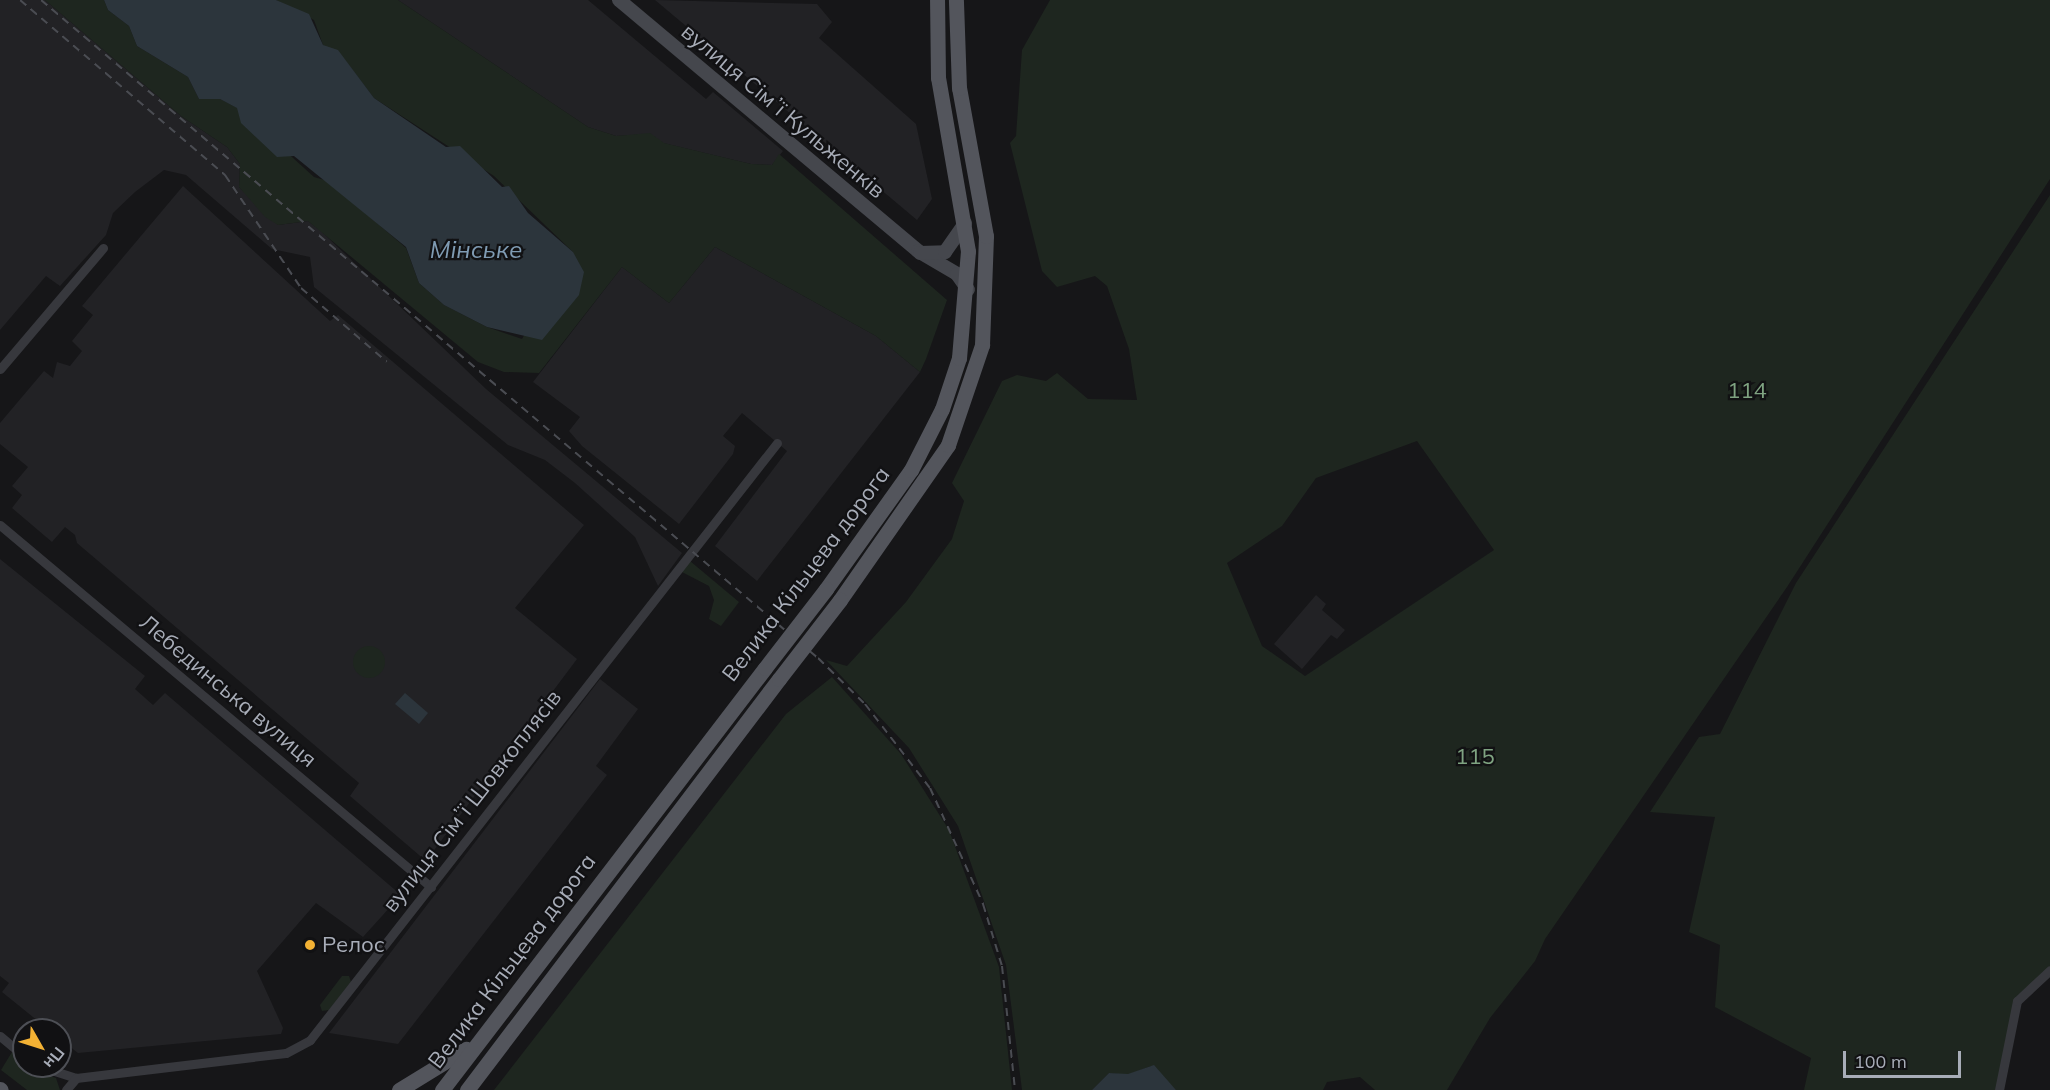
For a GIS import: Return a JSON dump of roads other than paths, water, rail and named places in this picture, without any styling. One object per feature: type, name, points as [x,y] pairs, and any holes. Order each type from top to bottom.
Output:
[{"type":"main road","name":"вулиця Сімʼї Кульженків","points":[[619,0],[920,253],[957,274],[968,290]]},
{"type":"main road","name":"Велика Кільцева дорога","points":[[442,1090],[826,589],[911,470],[933,430],[959,358],[968,290],[965,224],[938,78],[937,0]]},
{"type":"main road","name":"Велика Кільцева дорога","points":[[467,1090],[840,600],[948,445],[982,345],[986,236],[959,88],[956,0]]},
{"type":"main road","points":[[920,253],[945,252],[965,224]]},
{"type":"main road","points":[[399,1090],[436,1072],[487,1032]]},
{"type":"street","points":[[0,369],[103,248]]},
{"type":"street","name":"вулиця Сімʼї Шовкоплясів","points":[[76,1078],[299,1047],[322,1027],[777,443]]},
{"type":"street","name":"Лебединська вулиця","points":[[0,525],[431,887]]},
{"type":"street","points":[[1999,1090],[2018,1001],[2050,970]]},
{"type":"street","points":[[0,1036],[12,1046]]},
{"type":"street","points":[[66,1090],[76,1078],[72,1077]]},
{"type":"water","name":"Мінське","points":[[104,0],[276,0],[309,14],[323,45],[338,50],[374,98],[446,147],[460,146],[502,187],[509,186],[528,213],[573,252],[584,272],[579,295],[542,340],[487,327],[444,305],[419,283],[406,247],[294,156],[277,157],[241,123],[237,108],[220,99],[199,99],[188,77],[137,46],[129,26],[108,10]]},
{"type":"water","points":[[405,693],[428,713],[419,724],[395,704]]},
{"type":"water","points":[[1154,1065],[1176,1090],[1092,1090],[1109,1073],[1128,1074]]},
{"type":"railway","points":[[20,0],[225,175],[301,288],[387,362]]},
{"type":"railway","points":[[41,0],[818,658],[865,704],[930,788],[983,904],[1002,966],[1015,1090]]},
{"type":"place","name":"Релос","points":[[310,945]]},
{"type":"park label","name":"114","points":[[1747,391]]},
{"type":"park label","name":"115","points":[[1475,757]]}]
